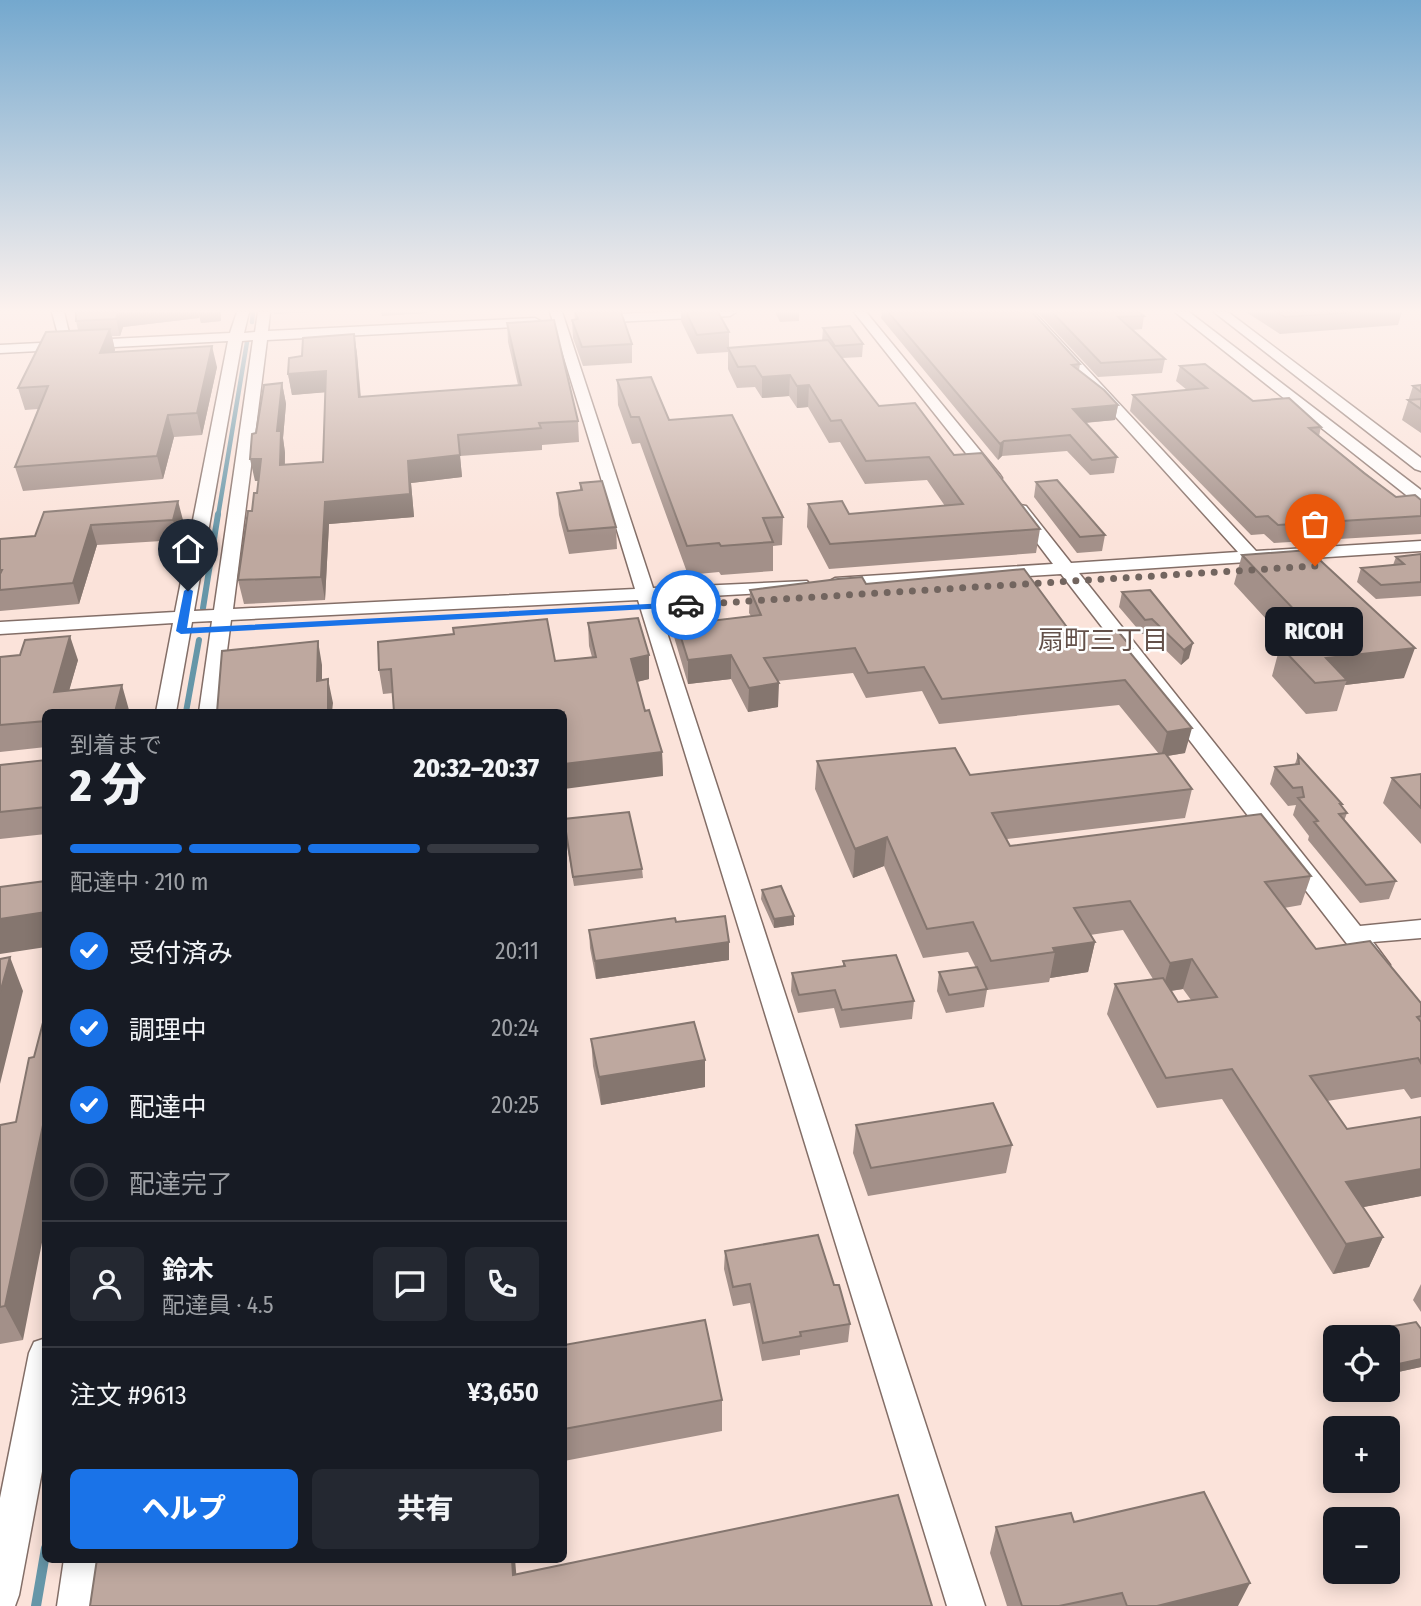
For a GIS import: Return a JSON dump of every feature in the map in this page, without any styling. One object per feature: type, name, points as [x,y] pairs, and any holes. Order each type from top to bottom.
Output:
[{"type":"street","points":[[167,709],[226,387]]},
{"type":"street","points":[[209,709],[253,387]]},
{"type":"street","points":[[588,387],[646,601],[966,1606]]},
{"type":"street","points":[[920,387],[1072,575],[1387,978]]},
{"type":"street","points":[[1096,387],[1257,563],[1421,559]]},
{"type":"street","points":[[1278,387],[1421,498]]},
{"type":"street","points":[[1318,387],[1421,466]]},
{"type":"street","points":[[0,628],[183,623],[646,601],[1257,563],[1421,546]]},
{"type":"street","points":[[646,601],[821,596],[1072,575]]},
{"type":"street","points":[[0,642],[183,623]]},
{"type":"street","points":[[1353,935],[1421,929]]},
{"type":"street","points":[[0,1595],[42,1374]]},
{"type":"street","points":[[76,1606],[82,1563]]},
{"type":"building","points":[[48,387],[203,387],[197,413],[168,415],[157,456],[15,467]]},
{"type":"building","points":[[264,387],[282,387],[277,431],[281,431],[280,465],[323,462],[325,387],[358,387],[359,397],[495,387],[570,387],[578,421],[539,423],[541,428],[458,435],[460,455],[408,461],[410,494],[325,502],[321,577],[238,580],[248,511],[252,511],[254,493],[257,493],[261,459],[250,459],[252,434],[256,433]]},
{"type":"building","points":[[620,387],[655,387],[669,420],[732,415],[783,517],[763,518],[773,542],[687,546],[639,417],[631,417]]},
{"type":"building","points":[[810,387],[864,387],[879,406],[915,403],[954,455],[982,453],[1040,529],[830,544],[808,504],[842,501],[849,514],[963,504],[929,457],[866,461],[841,420],[831,421]]},
{"type":"building","points":[[952,387],[1100,387],[1118,405],[1073,409],[1117,457],[1092,460],[1070,435],[1004,441],[1000,444]]},
{"type":"building","points":[[1235,387],[1253,401],[1289,398],[1321,427],[1309,428],[1364,473],[1396,497],[1415,495],[1421,500],[1421,516],[1278,525],[1268,516],[1256,517],[1133,395]]},
{"type":"building","points":[[1421,399],[1421,409],[1408,400]]},
{"type":"building","points":[[1057,480],[1105,535],[1080,537],[1036,482]]},
{"type":"building","points":[[602,481],[616,527],[568,531],[557,493],[582,490],[580,483]]},
{"type":"building","points":[[178,501],[173,520],[91,525],[73,583],[0,590],[0,539],[35,536],[44,512]]},
{"type":"building","points":[[1309,550],[1415,648],[1326,658],[1347,680],[1315,683],[1280,646],[1324,641],[1242,555]]},
{"type":"building","points":[[1421,554],[1421,582],[1381,585],[1361,568],[1404,564],[1396,557]]},
{"type":"building","points":[[1024,569],[1072,634],[1117,630],[1132,648],[1127,649],[1192,728],[1167,732],[1125,680],[942,699],[924,667],[868,673],[855,648],[764,658],[779,683],[749,688],[731,655],[688,660],[668,596],[692,594],[702,622],[761,615],[750,590],[862,577],[866,584]]},
{"type":"building","points":[[1150,590],[1193,643],[1184,650],[1152,619],[1145,620],[1122,592]]},
{"type":"building","points":[[638,618],[649,655],[631,659],[645,711],[649,710],[662,752],[567,764],[567,709],[394,709],[391,669],[379,670],[378,642],[454,634],[453,628],[547,619],[555,661],[596,657],[588,623]]},
{"type":"building","points":[[70,636],[54,692],[122,685],[116,709],[42,709],[42,721],[0,725],[0,657],[20,655],[25,640]]},
{"type":"building","points":[[318,641],[317,681],[328,679],[328,709],[217,709],[222,651]]},
{"type":"building","points":[[955,748],[970,775],[1165,753],[1192,789],[992,813],[1010,846],[1261,814],[1311,876],[1265,882],[1316,949],[1370,941],[1421,1003],[1421,1016],[1417,1017],[1421,1022],[1421,1063],[1418,1058],[1310,1076],[1347,1129],[1421,1117],[1421,1169],[1346,1182],[1383,1237],[1346,1244],[1232,1069],[1166,1078],[1115,984],[1163,978],[1178,1002],[1217,997],[1192,959],[1170,963],[1130,901],[1074,908],[1095,942],[1053,948],[1055,952],[991,961],[973,922],[927,929],[887,837],[855,849],[817,761]]},
{"type":"building","points":[[1298,755],[1342,804],[1347,813],[1339,814],[1396,881],[1366,885],[1314,822],[1318,821],[1298,798],[1304,797],[1302,787],[1293,788],[1275,767],[1299,764]]},
{"type":"building","points":[[42,760],[42,807],[0,812],[0,765]]},
{"type":"building","points":[[1421,774],[1421,808],[1392,778]]},
{"type":"building","points":[[629,812],[642,869],[573,877],[567,819]]},
{"type":"building","points":[[42,882],[42,913],[0,919],[0,887]]},
{"type":"building","points":[[781,886],[794,916],[774,919],[762,890]]},
{"type":"building","points":[[725,916],[729,942],[595,961],[589,930],[675,918],[676,922]]},
{"type":"building","points":[[896,955],[914,1001],[842,1010],[835,990],[799,995],[792,973],[845,966],[843,961]]},
{"type":"building","points":[[10,957],[0,993],[0,959]]},
{"type":"building","points":[[977,967],[987,989],[949,995],[939,972]]},
{"type":"building","points":[[694,1022],[705,1060],[599,1077],[591,1039]]},
{"type":"building","points":[[42,1026],[42,1130],[5,1306],[0,1307],[0,1125],[16,1122],[29,1058],[34,1057]]},
{"type":"building","points":[[993,1103],[1012,1145],[871,1168],[856,1125]]},
{"type":"building","points":[[818,1235],[834,1285],[839,1285],[850,1324],[800,1332],[801,1336],[763,1343],[750,1284],[733,1287],[725,1251]]},
{"type":"building","points":[[705,1320],[722,1400],[567,1428],[567,1344]]},
{"type":"building","points":[[1416,1322],[1421,1329],[1421,1359],[1400,1364],[1400,1325]]},
{"type":"building","points":[[1204,1492],[1250,1583],[1157,1606],[1127,1606],[1122,1593],[1059,1606],[1022,1606],[996,1527],[1071,1513],[1074,1522]]},
{"type":"building","points":[[898,1495],[932,1606],[90,1606],[96,1563],[512,1563],[513,1575]]},
{"type":"waterway","points":[[218,516],[240,387]]},
{"type":"waterway","points":[[203,608],[218,514]]},
{"type":"waterway","points":[[187,709],[199,640]]},
{"type":"waterway","points":[[36,1606],[43,1563]]},
{"type":"way so far","points":[[686,605],[1315,566]]},
{"type":"place","name":"RICOH","points":[[1315,566]]},
{"type":"district","name":"扇町三丁目","points":[[1103,640]]},
{"type":"route","points":[[188,591],[181,631],[686,605]]}]
